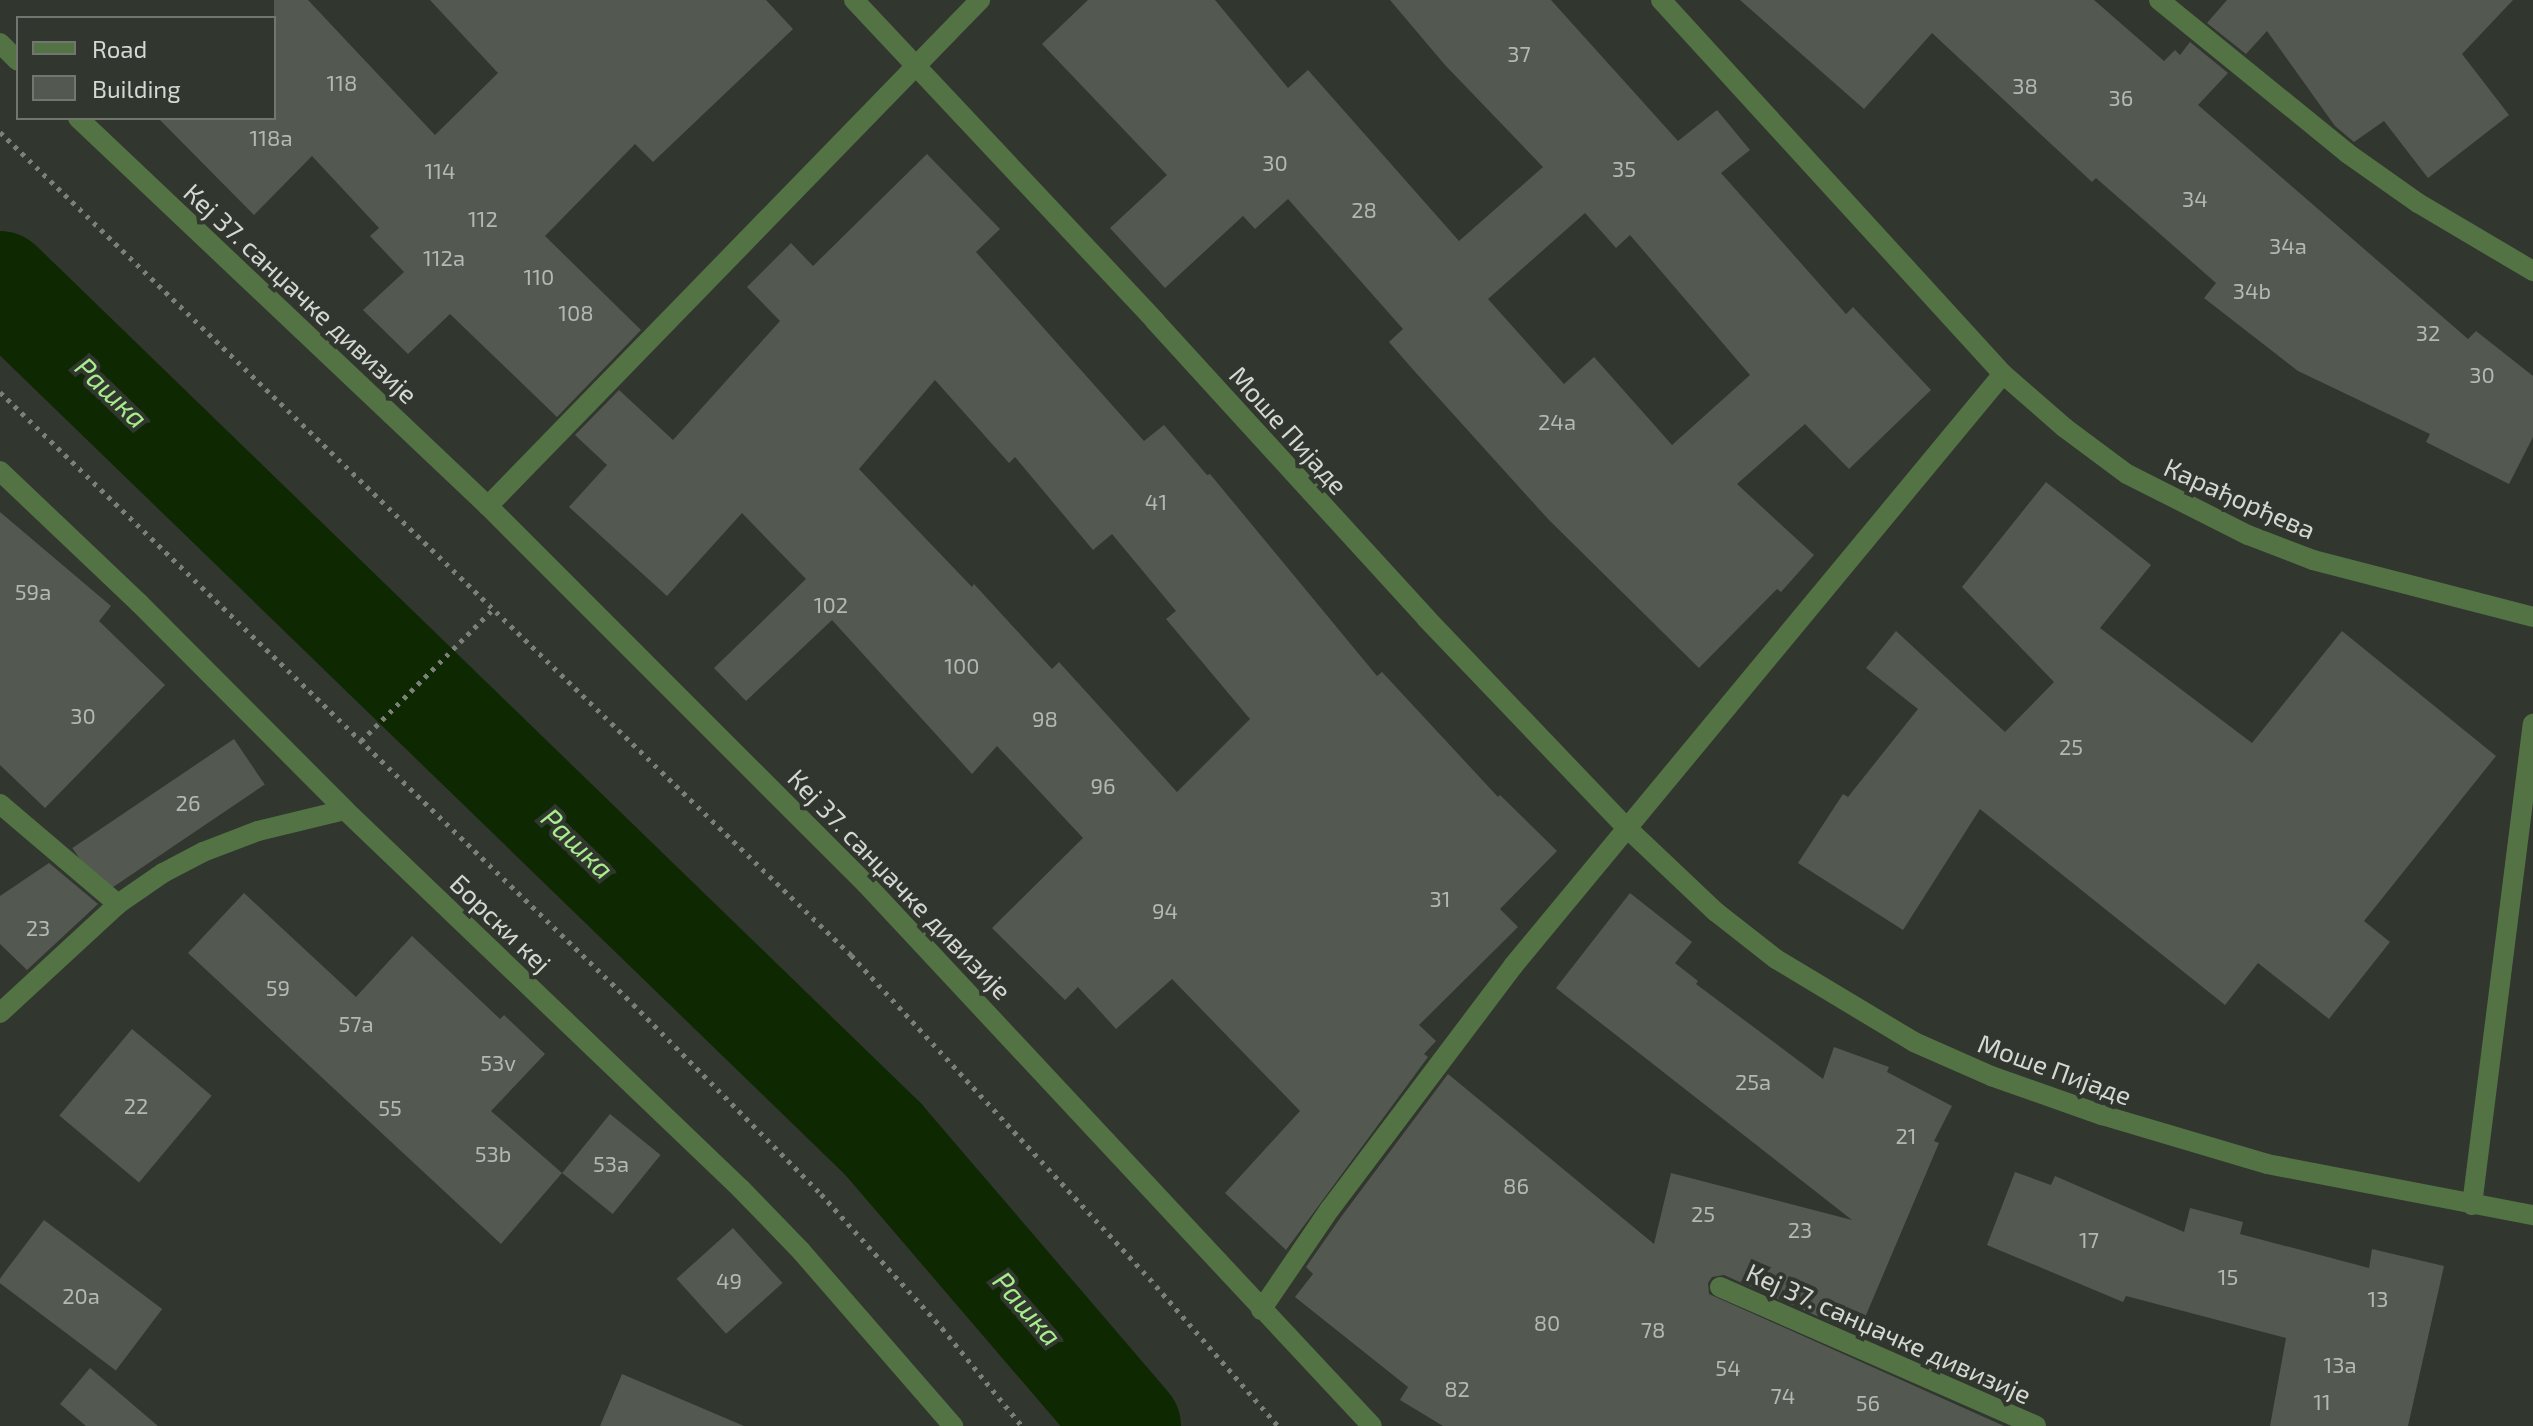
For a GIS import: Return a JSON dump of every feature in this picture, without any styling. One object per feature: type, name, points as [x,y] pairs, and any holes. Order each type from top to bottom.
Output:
[{"type":"street","name":"Моше Пијаде","points":[[854,0],[1166,333],[1426,618],[1626,827],[1716,912],[1776,959],[1914,1042],[1991,1076],[2179,1139],[2267,1164],[2533,1215]]},
{"type":"street","points":[[488,506],[980,0]]},
{"type":"street","name":"Карађорђева","points":[[1661,0],[2003,374],[2065,428],[2127,474],[2248,535],[2313,560],[2533,617]]},
{"type":"street","points":[[2159,0],[2347,153],[2431,211],[2533,271]]},
{"type":"street","points":[[0,43],[16,59]]},
{"type":"street","name":"Кеј 37. санџачке дивизије","points":[[80,120],[488,506],[866,884],[1144,1178],[1261,1310],[1372,1426]]},
{"type":"street","points":[[1261,1310],[1330,1209],[1441,1059],[1626,827],[2003,374]]},
{"type":"street","name":"Борски кеј","points":[[0,471],[139,603],[345,810],[741,1189],[801,1251],[953,1426]]},
{"type":"street","points":[[2472,1205],[2533,724]]},
{"type":"street","points":[[0,804],[118,904]]},
{"type":"street","points":[[0,1013],[118,904],[163,873],[203,852],[258,831],[345,810]]},
{"type":"street","name":"Кеј 37. санџачке дивизије","points":[[1720,1287],[2036,1426]]},
{"type":"path","points":[[0,132],[495,607],[851,955],[1156,1286],[1278,1426]]},
{"type":"path","points":[[0,392],[633,1004],[821,1194],[942,1328],[1022,1426]]},
{"type":"path","points":[[361,741],[495,607]]},
{"type":"building","points":[[274,0],[308,0],[435,135],[498,73],[430,0],[766,0],[793,29],[653,162],[635,144],[545,236],[641,330],[557,417],[450,314],[408,354],[363,310],[404,272],[370,236],[379,228],[312,156],[254,215],[160,120],[276,120]]},
{"type":"building","points":[[1088,0],[1215,0],[1288,88],[1308,70],[1459,241],[1543,167],[1445,65],[1390,0],[1551,0],[1678,141],[1717,110],[1750,150],[1721,173],[1846,314],[1853,307],[1931,390],[1849,469],[1805,424],[1737,484],[1814,555],[1781,592],[1777,589],[1699,668],[1548,519],[1416,373],[1389,342],[1403,329],[1288,199],[1255,229],[1243,216],[1165,288],[1110,228],[1167,175],[1042,44]],"holes":[[[1585,213],[1616,248],[1630,235],[1750,375],[1672,445],[1594,357],[1564,384],[1488,299]]]},
{"type":"building","points":[[1740,0],[2094,0],[2164,61],[2175,50],[2180,55],[2190,42],[2228,73],[2198,105],[2468,339],[2476,331],[2533,376],[2533,437],[2509,484],[2426,442],[2430,434],[2298,371],[2204,298],[2216,283],[2096,178],[2092,182],[1932,33],[1864,109]]},
{"type":"building","points":[[2227,0],[2513,0],[2462,54],[2509,115],[2428,178],[2384,121],[2354,142],[2335,126],[2267,31],[2246,54],[2207,23]]},
{"type":"building","points":[[927,154],[1000,229],[976,252],[1144,441],[1164,425],[1207,475],[1210,474],[1377,676],[1382,672],[1498,797],[1500,795],[1557,851],[1500,909],[1518,927],[1419,1025],[1436,1041],[1424,1054],[1428,1057],[1286,1250],[1225,1193],[1300,1111],[1172,979],[1116,1029],[1078,987],[1065,1000],[992,928],[1083,838],[997,746],[972,774],[832,620],[746,701],[714,668],[806,579],[742,513],[667,596],[569,507],[607,465],[575,435],[619,390],[673,440],[780,321],[747,287],[791,243],[813,266]],"holes":[[[935,380],[1009,463],[1015,457],[1093,550],[1112,534],[1176,611],[1166,619],[1250,719],[1177,792],[1059,662],[1052,669],[974,584],[972,587],[859,469]]]},
{"type":"building","points":[[2046,482],[2151,565],[2100,628],[2252,743],[2342,631],[2496,756],[2364,921],[2390,942],[2329,1019],[2258,963],[2225,1005],[1980,809],[1903,930],[1798,863],[1843,794],[1848,797],[1918,709],[1866,668],[1896,631],[2005,732],[2054,682],[1962,587]]},
{"type":"building","points":[[0,512],[111,606],[99,621],[165,685],[45,808],[0,765]]},
{"type":"building","points":[[234,739],[265,785],[103,894],[72,848]]},
{"type":"building","points":[[49,863],[98,904],[27,970],[0,944],[0,896]]},
{"type":"building","points":[[244,893],[356,997],[412,936],[500,1019],[504,1015],[545,1054],[491,1111],[562,1173],[501,1244],[188,953]]},
{"type":"building","points":[[1630,893],[1692,942],[1675,963],[1698,981],[1696,984],[1823,1079],[1834,1047],[1889,1067],[1887,1072],[1952,1106],[1934,1141],[1939,1143],[1858,1334],[1724,1275],[1712,1277],[1708,1283],[1709,1294],[2004,1426],[1443,1426],[1400,1400],[1408,1387],[1295,1297],[1313,1274],[1306,1267],[1448,1074],[1654,1244],[1671,1173],[1852,1220],[1556,988]]},
{"type":"building","points":[[132,1029],[212,1096],[139,1182],[59,1116]]},
{"type":"building","points":[[610,1114],[661,1155],[613,1214],[562,1173]]},
{"type":"building","points":[[2015,1172],[2051,1185],[2055,1176],[2184,1232],[2190,1208],[2243,1222],[2240,1234],[2369,1268],[2372,1249],[2444,1266],[2408,1426],[2270,1426],[2286,1338],[2126,1296],[2123,1302],[1987,1245]]},
{"type":"building","points":[[44,1220],[162,1309],[116,1371],[0,1283],[0,1278]]},
{"type":"building","points":[[733,1228],[783,1283],[726,1334],[677,1279]]},
{"type":"building","points":[[90,1368],[158,1426],[86,1426],[60,1404]]},
{"type":"building","points":[[622,1374],[744,1426],[600,1426]]},
{"type":"waterway","name":"Рашка","points":[[0,283],[883,1139],[1129,1426]]}]
